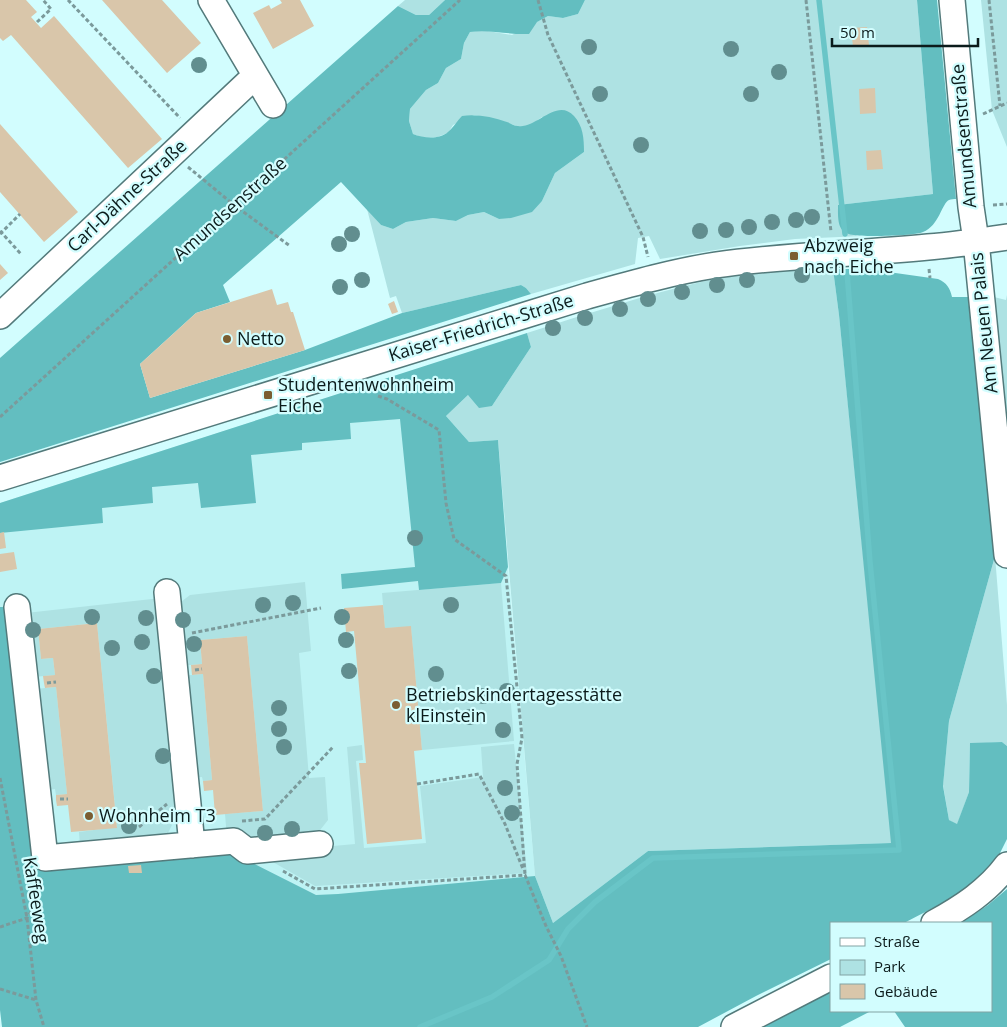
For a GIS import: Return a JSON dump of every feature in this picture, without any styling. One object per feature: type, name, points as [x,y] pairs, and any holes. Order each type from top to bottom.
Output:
[{"type":"street","points":[[212,0],[273,105]]},
{"type":"street","name":"Amundsenstraße","points":[[952,0],[964,141],[976,242]]},
{"type":"street","name":"Carl-Dähne-Straße","points":[[0,316],[255,76]]},
{"type":"street","name":"Kaiser-Friedrich-Straße","points":[[0,478],[587,296],[651,278],[715,265],[832,253],[927,247],[1007,237]]},
{"type":"street","name":"Am Neuen Palais","points":[[976,242],[1007,555]]},
{"type":"street","points":[[167,592],[192,845]]},
{"type":"street","points":[[17,607],[45,858],[234,841],[247,851],[320,844]]},
{"type":"street","points":[[936,922],[963,906],[986,888],[1007,866]]},
{"type":"street","points":[[734,1027],[830,977]]},
{"type":"path","points":[[37,22],[51,9],[43,0]]},
{"type":"path","points":[[68,0],[194,133]]},
{"type":"path","name":"Amundsenstraße","points":[[0,418],[460,0]]},
{"type":"path","points":[[538,0],[548,35],[643,237],[648,260]]},
{"type":"path","points":[[806,0],[832,253]]},
{"type":"path","points":[[988,0],[1000,106]]},
{"type":"path","points":[[172,154],[234,205],[290,246]]},
{"type":"path","points":[[994,205],[1007,204]]},
{"type":"path","points":[[20,214],[1,233],[20,254]]},
{"type":"path","points":[[378,396],[387,399],[440,430],[446,503],[454,540],[506,576],[522,738],[517,764],[525,875]]},
{"type":"path","points":[[171,637],[321,608]]},
{"type":"path","points":[[44,683],[56,682]]},
{"type":"path","points":[[236,821],[265,819],[333,747]]},
{"type":"path","points":[[417,784],[479,774],[505,824],[546,926],[561,956],[587,1027]]},
{"type":"path","name":"Kaffeeweg","points":[[0,778],[27,918],[36,1000],[44,1027]]},
{"type":"path","points":[[138,828],[186,788]]},
{"type":"path","points":[[281,870],[315,889],[525,875]]},
{"type":"path","points":[[0,927],[27,918],[37,902]]},
{"type":"path","points":[[0,989],[36,1000]]},
{"type":"shaded area","points":[[445,0],[585,0],[578,14],[563,18],[548,16],[537,22],[529,34],[470,32],[464,43],[461,59],[446,68],[438,83],[426,90],[410,109],[409,121],[413,134],[421,137],[444,135],[462,116],[473,115],[501,120],[517,126],[525,126],[561,110],[567,111],[574,116],[579,124],[583,137],[584,152],[555,173],[542,201],[532,212],[511,218],[499,219],[484,212],[468,215],[456,221],[433,218],[406,222],[393,229],[381,225],[341,182],[223,285],[230,302],[196,313],[140,364],[150,398],[305,350],[402,313],[521,285],[531,294],[0,462],[0,358],[398,6],[416,15],[429,15]]},
{"type":"shaded area","points":[[917,0],[937,0],[956,199],[947,202],[933,225],[923,232],[889,236],[859,236],[850,234],[843,231],[840,226],[838,205],[933,194]]},
{"type":"shaded area","points":[[833,269],[867,269],[938,279],[948,286],[952,297],[968,297],[995,556],[949,721],[943,786],[949,820],[957,824],[969,792],[970,743],[1002,742],[1007,746],[1007,839],[999,855],[987,871],[956,896],[906,922],[830,922],[830,959],[698,1027],[2,1027],[0,1010],[0,607],[13,607],[41,863],[223,848],[316,895],[535,876],[553,923],[648,851],[891,843]]},
{"type":"shaded area","points":[[527,333],[531,347],[492,406],[479,408],[468,395],[446,416],[469,442],[498,440],[508,567],[501,583],[419,590],[418,581],[342,589],[341,574],[415,567],[400,419],[350,423],[351,439],[302,443],[302,450],[251,455],[256,503],[201,508],[198,483],[152,487],[153,503],[102,508],[103,523],[0,533],[0,503]]},
{"type":"shaded area","points":[[401,374],[426,575],[508,567],[535,876],[49,1027],[0,748],[0,503]]},
{"type":"shaded area","points":[[1007,889],[1007,1027],[905,1027],[895,1012],[992,1012],[992,922],[962,922],[988,905]]},
{"type":"shaded area","points":[[830,989],[830,1012],[869,1012],[840,1027],[754,1027]]},
{"type":"green space","points":[[405,0],[445,0],[429,15],[416,15],[398,6]]},
{"type":"green space","points":[[585,0],[917,0],[933,194],[838,205],[851,235],[862,236],[795,239],[660,259],[649,236],[638,238],[635,264],[531,294],[521,285],[402,313],[396,296],[390,298],[367,209],[381,225],[393,229],[406,222],[433,218],[456,221],[468,215],[484,212],[499,219],[542,201],[555,173],[584,152],[542,117],[531,125],[518,127],[506,122],[474,115],[453,125],[448,133],[437,137],[423,138],[413,134],[409,121],[410,109],[426,90],[438,83],[446,68],[461,59],[464,43],[470,32],[482,30],[512,35],[548,16],[563,18],[578,14]]},
{"type":"green space","points":[[981,0],[1007,0],[1007,147],[992,110]]},
{"type":"green space","points":[[833,269],[892,843],[648,851],[553,923],[535,876],[498,440],[469,442],[446,416],[468,395],[492,406],[531,347],[527,333],[593,312],[705,281],[744,275]]},
{"type":"green space","points":[[1007,295],[1007,438],[994,297],[1006,300]]},
{"type":"green space","points":[[995,556],[1007,705],[1007,746],[1002,742],[970,744],[969,792],[957,825],[949,820],[943,785],[949,721]]},
{"type":"green space","points":[[305,582],[311,651],[299,653],[309,778],[325,777],[328,820],[317,834],[227,838],[225,814],[263,811],[247,636],[200,640],[202,664],[179,666],[173,608],[190,595]]},
{"type":"green space","points":[[501,583],[514,741],[422,750],[411,627],[385,628],[382,593]]},
{"type":"green space","points":[[161,598],[182,805],[165,839],[80,847],[79,832],[117,827],[97,623],[38,629],[41,659],[53,658],[55,675],[33,677],[26,613]]},
{"type":"green space","points":[[203,674],[212,780],[203,781],[202,777],[190,778],[181,676]]},
{"type":"green space","points":[[56,687],[67,794],[56,795],[55,789],[45,790],[35,689]]},
{"type":"green space","points":[[514,744],[527,873],[315,886],[257,853],[355,844],[347,747],[362,745],[363,760],[356,761],[364,848],[426,843],[420,786],[483,777],[481,747]]},
{"type":"building","points":[[0,0],[26,0],[37,12],[31,17],[41,28],[54,16],[162,139],[128,168],[11,35],[3,41],[0,38]]},
{"type":"building","points":[[102,0],[162,0],[201,43],[167,73]]},
{"type":"building","points":[[280,0],[300,0],[314,26],[273,49],[253,13],[269,5],[271,9],[282,3]]},
{"type":"building","points":[[867,27],[869,45],[853,47],[851,28]]},
{"type":"building","points":[[875,88],[876,113],[860,114],[859,89]]},
{"type":"building","points":[[0,124],[78,212],[44,242],[0,192]]},
{"type":"building","points":[[881,150],[883,169],[867,170],[866,151]]},
{"type":"building","points":[[0,264],[8,273],[0,280]]},
{"type":"building","name":"Netto","points":[[272,289],[277,305],[288,302],[305,350],[150,398],[140,364],[196,313]]},
{"type":"building","points":[[394,301],[398,312],[392,314],[388,304]]},
{"type":"building","points":[[4,532],[6,548],[0,549],[0,533]]},
{"type":"building","points":[[14,552],[17,569],[0,572],[0,554]]},
{"type":"building","points":[[383,605],[385,628],[411,626],[422,750],[414,751],[422,839],[367,844],[359,763],[366,763],[354,631],[346,632],[344,608]]},
{"type":"building","points":[[97,623],[117,828],[71,832],[68,805],[57,806],[56,800],[56,795],[67,794],[56,687],[45,688],[43,676],[55,675],[53,658],[41,659],[38,629]]},
{"type":"building","points":[[247,636],[263,811],[215,815],[213,790],[204,791],[203,781],[212,780],[203,674],[192,675],[191,665],[202,664],[200,640]]},
{"type":"building","points":[[141,865],[142,873],[129,873],[128,866]]},
{"type":"waterway","points":[[819,0],[845,234]]},
{"type":"waterway","points":[[420,1027],[492,997],[549,960],[568,929],[595,902],[653,858],[899,850],[870,562],[847,272]]},
{"type":"place","name":"Abzweig nach Eiche","points":[[794,256]]},
{"type":"place","name":"Netto","points":[[227,339]]},
{"type":"place","name":"Studentenwohnheim Eiche","points":[[268,395]]},
{"type":"place","name":"Betriebskindertagesstätte klEinstein","points":[[396,705]]},
{"type":"place","name":"Wohnheim T3","points":[[89,816]]}]
